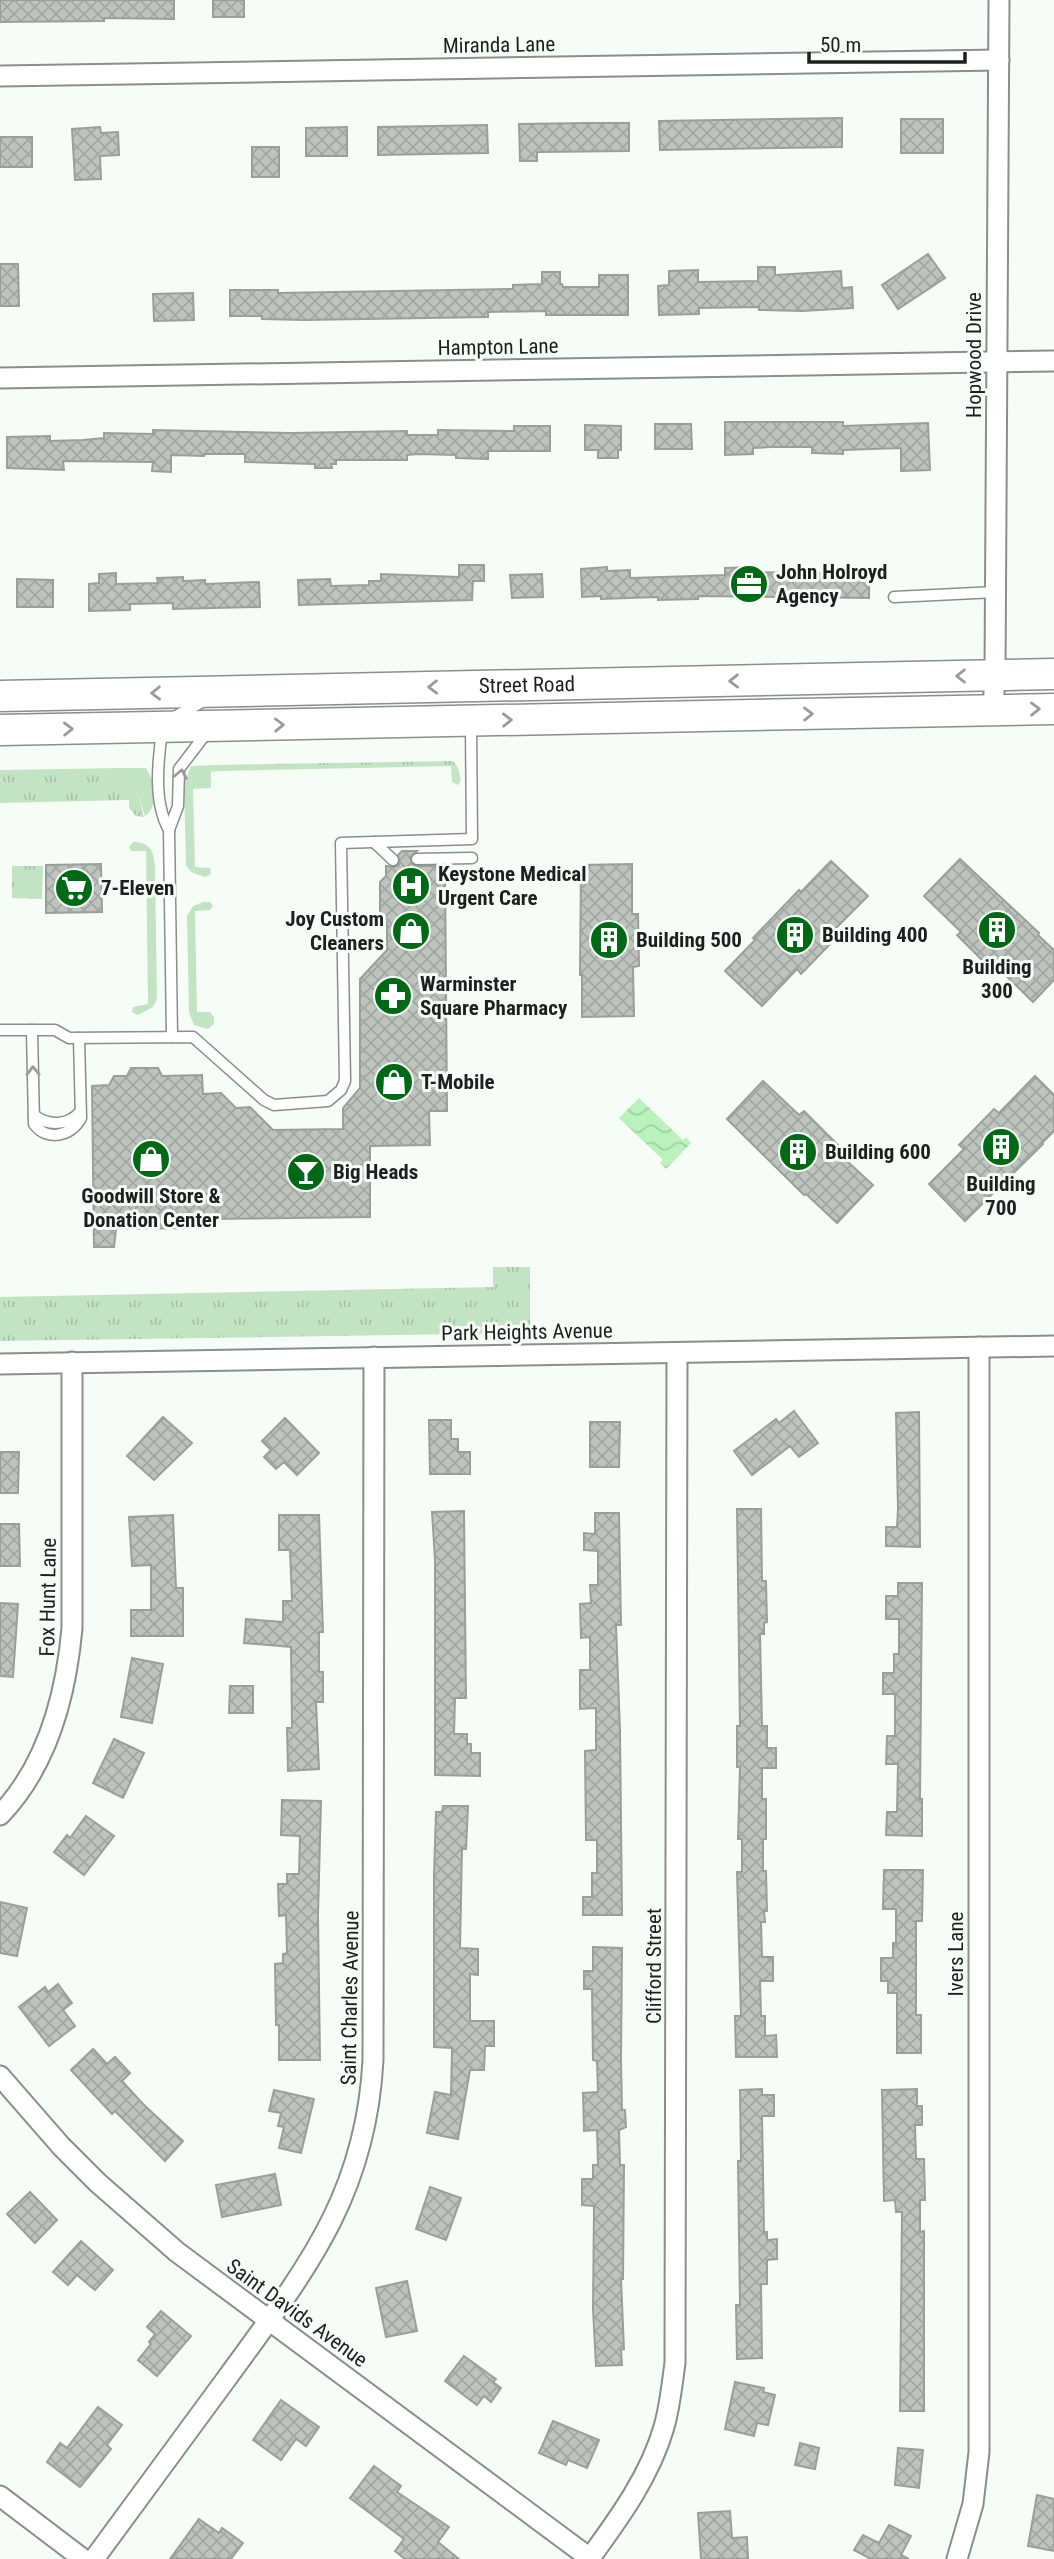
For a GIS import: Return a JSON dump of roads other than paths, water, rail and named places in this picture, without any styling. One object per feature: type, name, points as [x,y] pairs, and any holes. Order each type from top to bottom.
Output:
[{"type":"main road","name":"Street Road","points":[[0,696],[1054,674]]},
{"type":"main road","name":"Street Road","points":[[0,730],[1054,709]]},
{"type":"street","name":"Hopwood Drive","points":[[993,710],[999,0]]},
{"type":"street","name":"Miranda Lane","points":[[0,76],[999,60]]},
{"type":"street","name":"Hampton Lane","points":[[0,378],[1054,361]]},
{"type":"street","name":"Park Heights Avenue","points":[[0,1364],[1054,1346]]},
{"type":"street","name":"Ivers Lane","points":[[957,2559],[972,2504],[979,2452],[979,1347]]},
{"type":"street","name":"Clifford Street","points":[[590,2559],[621,2516],[648,2469],[664,2427],[675,2363],[677,1353]]},
{"type":"street","name":"Saint Charles Avenue","points":[[94,2559],[292,2288],[330,2227],[346,2192],[362,2141],[372,2087],[375,1827],[374,1357]]},
{"type":"street","name":"Fox Hunt Lane","points":[[0,1815],[27,1779],[45,1746],[65,1689],[69,1669],[72,1628],[72,1363]]},
{"type":"street","name":"Saint Davids Avenue","points":[[0,2076],[61,2146],[107,2192],[177,2252],[590,2559]]},
{"type":"street","points":[[0,2496],[83,2559]]},
{"type":"lane","points":[[894,597],[996,592]]},
{"type":"lane","points":[[169,830],[160,808],[159,754],[163,727],[178,713],[223,692]]},
{"type":"lane","points":[[0,1030],[55,1030],[69,1038],[193,1037],[201,1041],[264,1100],[274,1105],[328,1101],[334,1098],[345,1081],[341,843],[472,839],[471,720]]},
{"type":"lane","points":[[172,1037],[169,830],[177,806],[179,769],[211,726]]},
{"type":"lane","points":[[374,842],[393,860]]},
{"type":"lane","points":[[417,859],[472,858]]},
{"type":"lane","points":[[32,1030],[34,1115],[47,1123],[74,1120],[80,1112],[79,1038]]},
{"type":"water","points":[[639,1098],[683,1140],[686,1137],[691,1143],[666,1169],[660,1163],[663,1160],[619,1118]]},
{"type":"place","name":"John Holroyd Agency","points":[[749,584]]},
{"type":"place","name":"Keystone Medical Urgent Care","points":[[411,886]]},
{"type":"place","name":"7-Eleven","points":[[74,888]]},
{"type":"place","name":"Building 300","points":[[997,930]]},
{"type":"place","name":"Joy Custom Cleaners","points":[[411,931]]},
{"type":"place","name":"Building 400","points":[[795,935]]},
{"type":"place","name":"Building 500","points":[[609,940]]},
{"type":"place","name":"Warminster Square Pharmacy","points":[[393,996]]},
{"type":"place","name":"T-Mobile","points":[[394,1082]]},
{"type":"place","name":"Building 700","points":[[1001,1147]]},
{"type":"place","name":"Building 600","points":[[798,1152]]},
{"type":"place","name":"Goodwill Store & Donation Center","points":[[151,1159]]},
{"type":"place","name":"Big Heads","points":[[306,1172]]}]
